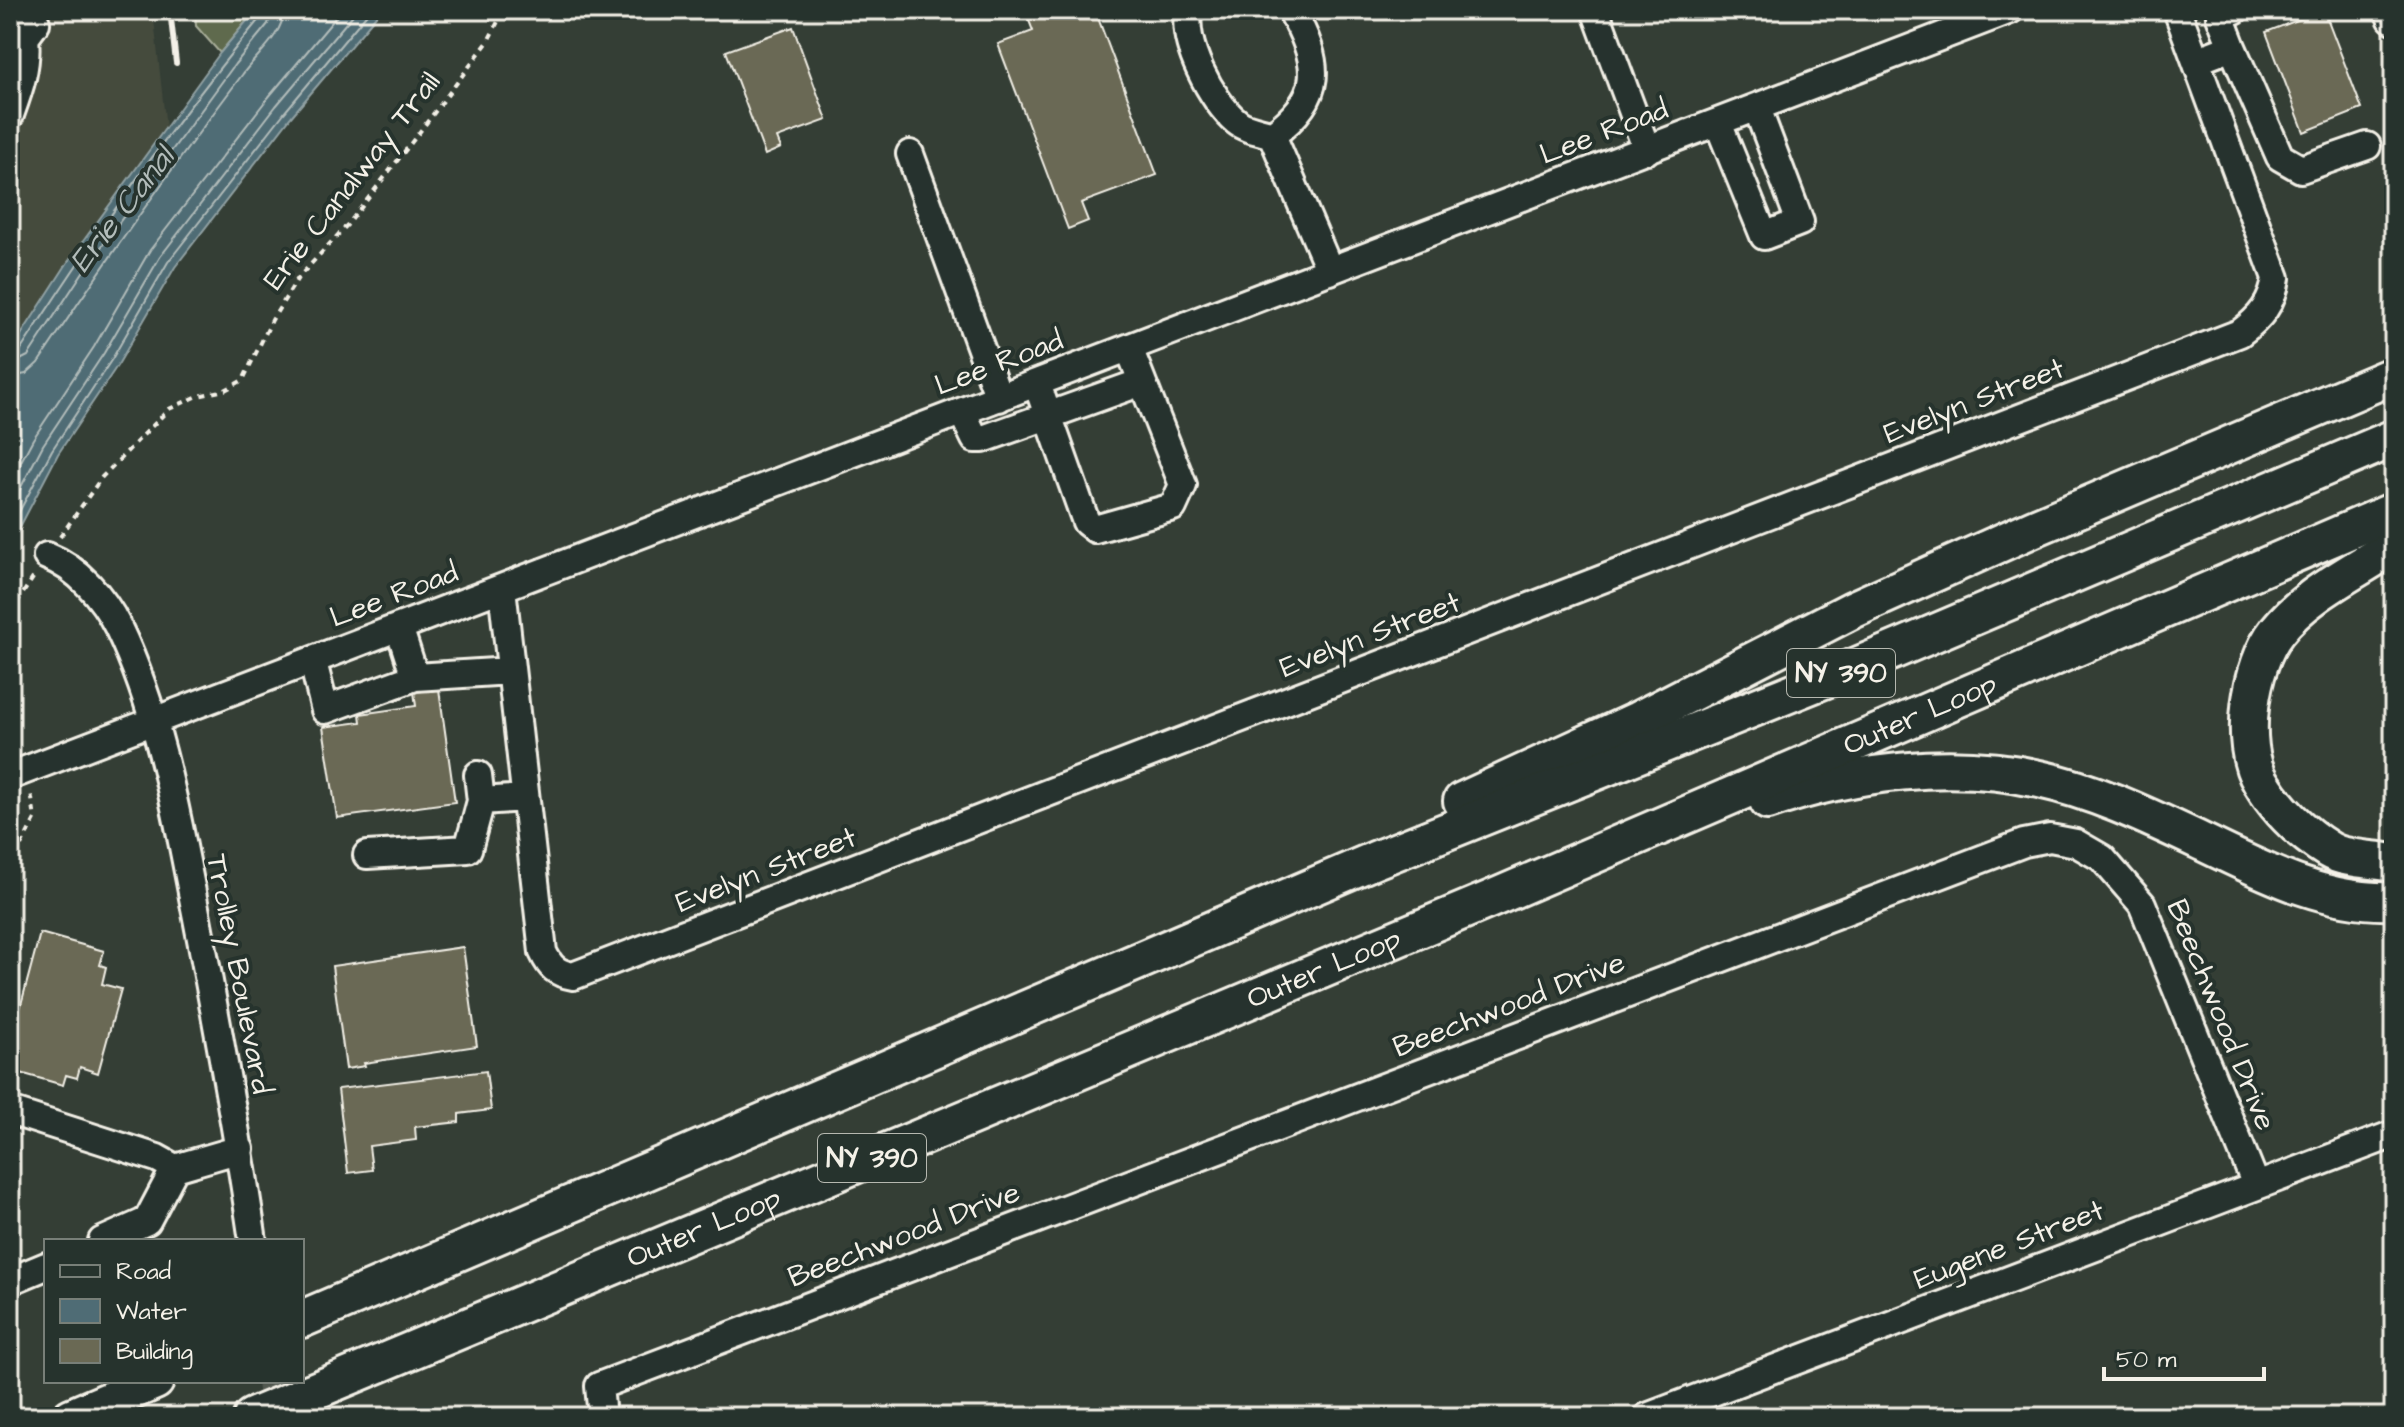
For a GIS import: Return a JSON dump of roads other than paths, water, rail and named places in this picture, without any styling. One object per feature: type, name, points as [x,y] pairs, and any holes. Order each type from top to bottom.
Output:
[{"type":"highway","points":[[1375,860],[1450,806],[1638,720],[1852,610],[2034,528],[2394,375]]},
{"type":"highway","name":"NY 390","points":[[304,1318],[1375,860],[1831,677],[2394,438]]},
{"type":"highway","name":"Outer Loop","points":[[252,1417],[1491,899],[2394,511]]},
{"type":"highway","points":[[2347,530],[2394,533]]},
{"type":"highway","points":[[2394,545],[2315,596],[2276,632],[2252,679],[2249,732],[2259,779],[2290,821],[2332,852],[2394,863]]},
{"type":"highway","points":[[1491,899],[1804,789],[1886,774],[1962,769],[2039,779],[2076,789],[2135,811],[2269,873],[2323,894],[2394,901]]},
{"type":"highway","points":[[71,1417],[150,1383]]},
{"type":"main road","points":[[2391,10],[2394,17]]},
{"type":"street","points":[[10,115],[18,47],[36,23],[31,10]]},
{"type":"street","points":[[1189,10],[1186,20],[1196,61],[1216,99],[1239,124],[1272,135],[1330,271]]},
{"type":"street","points":[[1272,135],[1297,116],[1313,89],[1312,61],[1302,29],[1291,10]]},
{"type":"street","points":[[1595,10],[1647,150]]},
{"type":"street","name":"Lee Road","points":[[19,772],[2010,10]]},
{"type":"street","name":"Evelyn Street","points":[[502,588],[543,952],[549,965],[559,973],[573,976],[588,973],[2240,333],[2259,319],[2274,294],[2276,278],[2177,10]]},
{"type":"street","points":[[2235,10],[2220,16],[2280,157],[2301,169],[2367,146]]},
{"type":"street","points":[[2196,61],[2232,47]]},
{"type":"street","points":[[1718,123],[1764,236],[1800,222],[1757,108]]},
{"type":"street","points":[[910,154],[999,398]]},
{"type":"street","points":[[1037,384],[1086,522],[1095,529],[1173,507],[1183,485],[1129,348]]},
{"type":"street","points":[[962,412],[975,439],[1048,417],[1142,382]]},
{"type":"street","name":"Trolley Boulevard","points":[[47,556],[64,563],[89,585],[117,626],[153,721],[170,781],[240,1149],[253,1239]]},
{"type":"street","points":[[399,627],[415,677]]},
{"type":"street","points":[[313,662],[325,710],[415,677],[511,671]]},
{"type":"street","points":[[367,855],[468,849],[480,788],[525,798]]},
{"type":"street","name":"Beechwood Drive","points":[[602,1417],[599,1386],[2024,843],[2050,838],[2076,843],[2102,858],[2142,904],[2256,1185]]},
{"type":"street","points":[[10,1111],[157,1158],[175,1168],[240,1149]]},
{"type":"street","name":"Eugene Street","points":[[1647,1417],[2394,1134]]},
{"type":"street","points":[[106,1239],[147,1221],[175,1168]]},
{"type":"street","points":[[10,1281],[44,1267]]},
{"type":"water","name":"Erie Canal","points":[[256,10],[381,10],[290,118],[175,267],[119,363],[58,454],[10,546],[10,352],[68,262],[220,53]]},
{"type":"tunnel","points":[[270,1383],[274,1417]]},
{"type":"railway","points":[[170,10],[176,63]]}]
